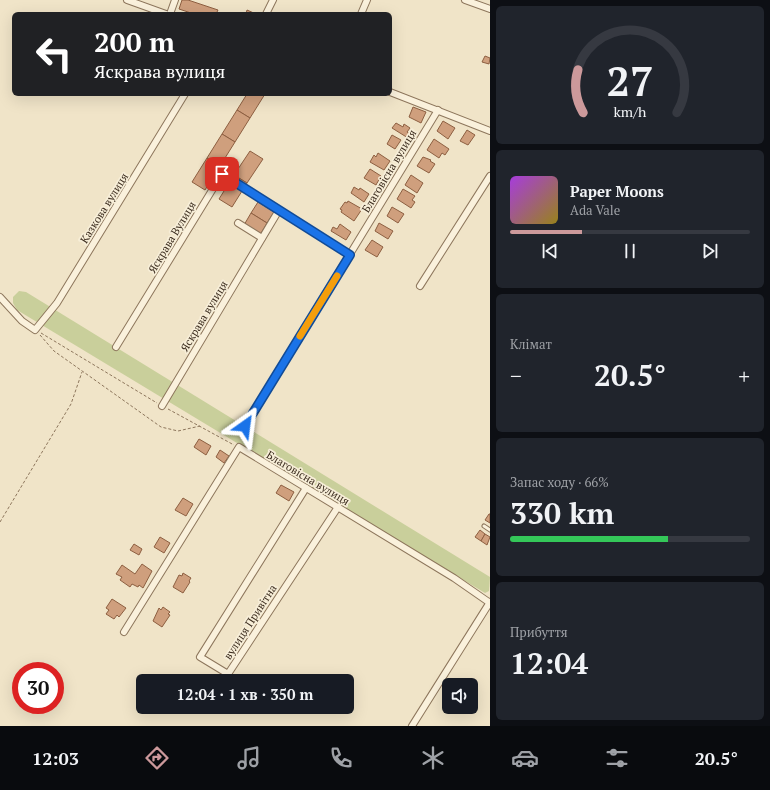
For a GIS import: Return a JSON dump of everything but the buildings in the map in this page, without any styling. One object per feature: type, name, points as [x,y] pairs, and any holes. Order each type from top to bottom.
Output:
[{"type":"street","points":[[127,0],[160,12]]},
{"type":"street","points":[[171,12],[175,0]]},
{"type":"street","points":[[267,12],[273,0]]},
{"type":"street","points":[[362,12],[367,0]]},
{"type":"street","points":[[465,0],[490,9]]},
{"type":"street","points":[[392,93],[490,131]]},
{"type":"street","name":"Казкова вулиця","points":[[36,330],[57,303],[184,96]]},
{"type":"street","name":"Благовісна вулиця","points":[[245,426],[438,110]]},
{"type":"street","name":"Яскрава Вулиця","points":[[116,347],[222,174],[279,210]]},
{"type":"street","points":[[420,286],[490,176]]},
{"type":"street","points":[[279,210],[350,255]]},
{"type":"street","name":"Яскрава вулиця","points":[[162,406],[279,210]]},
{"type":"street","points":[[238,222],[262,238]]},
{"type":"street","points":[[0,297],[4,304],[22,321],[36,330]]},
{"type":"street","points":[[124,632],[239,447]]},
{"type":"street","name":"Благовісна вулиця","points":[[239,447],[454,578],[490,603]]},
{"type":"street","name":"вулиця Привітна","points":[[306,488],[200,657],[228,674],[338,507]]},
{"type":"street","points":[[412,726],[490,603]]},
{"type":"lane","points":[[484,526],[490,530]]},
{"type":"path","points":[[36,330],[54,351],[161,427],[178,431],[200,426]]},
{"type":"path","points":[[36,330],[131,389],[239,447]]},
{"type":"path","points":[[0,522],[71,404],[83,371]]},
{"type":"green space","points":[[19,291],[26,292],[490,577],[489,591],[485,593],[17,310],[13,303],[13,297]]},
{"type":"slow traffic","points":[[300,336],[337,276]]},
{"type":"route","points":[[222,174],[350,255],[245,426]]}]
